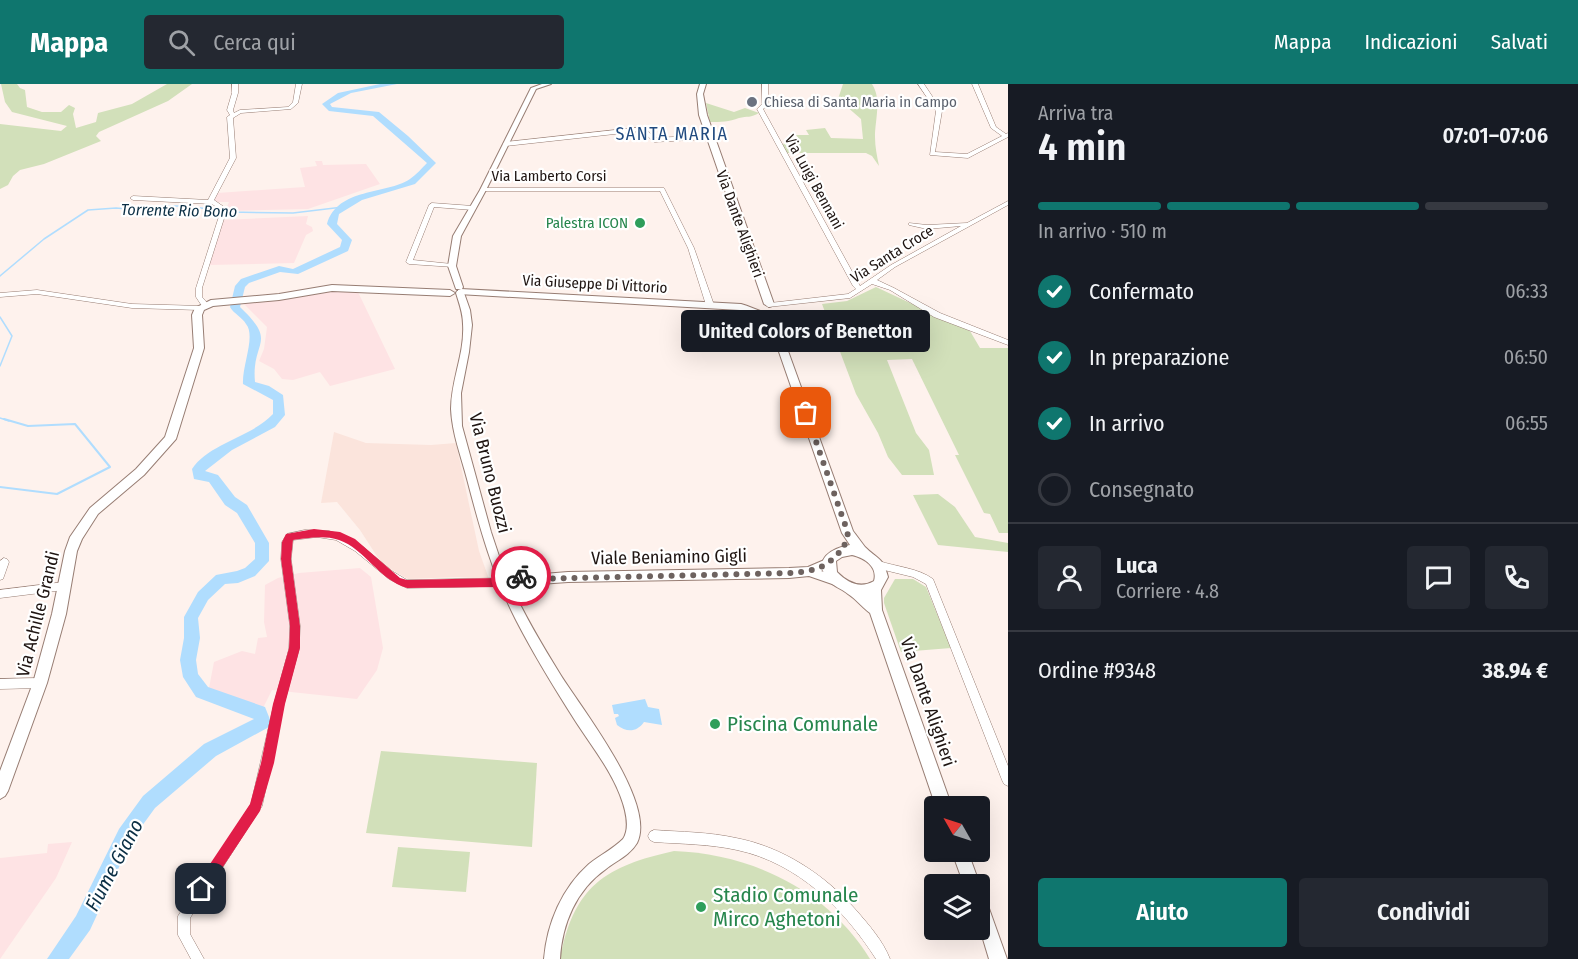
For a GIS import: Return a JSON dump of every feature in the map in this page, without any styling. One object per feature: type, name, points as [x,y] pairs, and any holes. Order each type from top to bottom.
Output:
[{"type":"main road","name":"Via Dante Alighieri","points":[[703,84],[700,104],[766,306]]},
{"type":"main road","name":"Via Giuseppe Di Vittorio","points":[[202,306],[332,288],[437,291],[455,289],[741,307],[766,306]]},
{"type":"main road","name":"Via Achille Grandi","points":[[0,791],[40,683],[76,537],[94,511],[140,472],[170,439],[199,348],[197,315],[202,306]]},
{"type":"main road","points":[[766,306],[775,324],[848,533],[881,571],[880,585],[875,589],[867,592],[853,591]]},
{"type":"main road","points":[[843,550],[848,533]]},
{"type":"main road","points":[[835,580],[830,570],[833,555],[843,550],[863,553]]},
{"type":"main road","name":"Via Dante Alighieri","points":[[835,580],[853,591],[875,610]]},
{"type":"main road","name":"Via Dante Alighieri","points":[[875,589],[875,610],[940,796]]},
{"type":"main road","points":[[990,935],[998,959]]},
{"type":"street","points":[[213,202],[211,200],[216,188],[232,158],[230,117],[232,114],[230,110],[235,84]]},
{"type":"street","points":[[232,114],[289,108],[295,103],[299,84]]},
{"type":"street","name":"Via Luigi Bennani","points":[[765,84],[765,105],[760,109],[762,114],[856,286],[861,290]]},
{"type":"street","points":[[921,84],[939,111],[932,154],[968,156],[1007,135]]},
{"type":"street","points":[[975,84],[994,128],[1007,135]]},
{"type":"street","name":"Via Lamberto Corsi","points":[[455,289],[452,266],[456,236],[538,85]]},
{"type":"street","name":"Via Lamberto Corsi","points":[[506,144],[643,129],[654,140],[710,138]]},
{"type":"street","name":"Via Lamberto Corsi","points":[[483,190],[662,189],[691,248],[710,305]]},
{"type":"street","points":[[0,295],[37,292],[132,306],[202,306],[199,288],[224,209],[213,202],[133,198]]},
{"type":"street","name":"Via Santa Croce","points":[[766,306],[842,298],[861,290],[901,261],[1008,203]]},
{"type":"street","points":[[452,266],[409,262],[432,205],[473,208]]},
{"type":"street","points":[[911,224],[927,227],[970,223]]},
{"type":"street","points":[[872,280],[937,315],[1008,343]]},
{"type":"street","points":[[455,289],[465,305]]},
{"type":"street","points":[[465,305],[469,296],[479,292]]},
{"type":"street","name":"Via Bruno Buozzi","points":[[465,305],[468,348],[456,392],[455,411],[501,577],[529,635],[626,793],[633,812],[634,830],[628,845],[617,855],[603,862],[577,888],[558,923],[552,959]]},
{"type":"street","points":[[198,959],[184,934],[184,916],[256,806],[279,704],[291,667],[295,626],[286,559],[287,542],[290,537],[314,533],[340,536],[351,542],[397,581],[407,584],[501,577]]},
{"type":"street","points":[[0,576],[4,562]]},
{"type":"street","name":"Viale Beniamino Gigli","points":[[809,571],[830,562]]},
{"type":"street","name":"Viale Beniamino Gigli","points":[[501,577],[517,582],[529,579],[809,571],[835,580]]},
{"type":"street","points":[[881,571],[920,574],[930,582],[1008,780]]},
{"type":"street","points":[[0,594],[64,586]]},
{"type":"street","points":[[0,684],[40,683]]},
{"type":"street","points":[[654,836],[708,840],[749,847],[796,866],[835,896],[868,934],[884,959]]},
{"type":"shaded area","points":[[315,161],[322,161],[323,165],[366,164],[380,184],[308,209],[225,211],[229,202],[214,200],[217,193],[305,187],[300,168],[317,166]]},
{"type":"shaded area","points":[[308,216],[306,224],[312,227],[313,231],[306,235],[294,263],[209,265],[222,220]]},
{"type":"shaded area","points":[[335,290],[358,292],[395,369],[330,386],[320,372],[293,380],[282,379],[274,369],[259,361],[264,349],[267,327],[242,302]]},
{"type":"shaded area","points":[[334,432],[366,443],[431,445],[456,443],[479,551],[489,579],[458,577],[408,579],[382,564],[360,530],[337,502],[321,503]]},
{"type":"shaded area","points":[[360,568],[371,577],[383,648],[377,670],[357,699],[272,690],[263,708],[209,688],[214,662],[242,651],[255,654],[258,638],[267,637],[264,622],[265,585],[278,578],[299,573]]},
{"type":"shaded area","points":[[72,842],[56,878],[0,959],[0,858],[47,853],[48,844]]},
{"type":"green space","points":[[1,84],[17,84],[25,90],[27,107],[42,112],[61,112],[69,105],[75,108],[73,114],[76,128],[96,122],[98,113],[132,104],[167,84],[192,84],[168,101],[99,132],[96,136],[101,141],[44,164],[20,170],[8,185],[0,189],[0,124],[61,131],[67,126],[12,112],[5,102]]},
{"type":"green space","points":[[843,84],[872,84],[875,90],[877,103],[875,141],[879,166],[872,156],[866,153],[786,153],[782,144],[800,142],[796,135],[809,135],[806,130],[825,128],[831,138],[863,139],[861,119],[838,99]]},
{"type":"green space","points":[[706,103],[734,112],[745,108],[759,113],[728,121],[710,122]]},
{"type":"green space","points":[[876,287],[970,331],[980,348],[1008,348],[1008,533],[999,533],[990,514],[984,513],[955,455],[959,455],[912,359],[887,360],[916,433],[929,450],[934,475],[902,475],[888,457],[878,433],[856,394],[822,304],[847,301]]},
{"type":"green space","points":[[938,494],[955,507],[975,537],[1008,543],[1008,552],[938,545],[913,495]]},
{"type":"green space","points":[[895,579],[913,579],[926,587],[951,648],[901,652],[884,603],[884,598]]},
{"type":"green space","points":[[381,751],[537,763],[532,847],[366,833]]},
{"type":"green space","points":[[398,847],[470,852],[466,892],[392,887]]},
{"type":"green space","name":"Stadio Comunale Mirco Aghetoni","points":[[674,851],[732,859],[786,880],[833,913],[870,959],[560,959],[574,913],[596,883],[629,864]]},
{"type":"water","points":[[645,699],[648,707],[659,709],[662,725],[644,722],[632,730],[617,725],[615,718],[619,716],[614,714],[612,705]]},
{"type":"waterway","name":"Fiume Giano","points":[[57,959],[83,923],[125,835],[149,802],[210,750],[263,722],[259,712],[219,700],[202,692],[191,677],[188,660],[192,638],[191,617],[203,596],[221,579],[238,577],[250,572],[262,561],[262,543],[242,509],[230,501],[213,478],[199,476],[198,469],[228,447],[271,424],[279,415],[279,398],[265,389],[249,384],[249,366],[256,333],[250,322],[235,307],[240,286],[245,281],[279,269],[294,272],[345,249],[347,240],[332,224],[335,213],[359,198],[412,182],[432,163],[376,114],[329,109],[326,104],[341,94],[393,84]]},
{"type":"waterway","name":"Torrente Rio Bono","points":[[0,276],[44,239],[88,210],[116,208],[138,210],[157,206],[187,206],[229,212],[293,213],[343,207]]},
{"type":"waterway","name":"Torrente Rio Bono","points":[[0,317],[12,336],[0,366]]},
{"type":"waterway","name":"Torrente Rio Bono","points":[[0,418],[9,421]]},
{"type":"waterway","name":"Torrente Rio Bono","points":[[0,487],[57,494],[110,467],[75,424],[28,426],[4,419]]},
{"type":"way so far","points":[[521,576],[529,579],[789,573],[809,571],[830,562],[833,555],[843,550],[848,533],[806,413]]},
{"type":"place","name":"Chiesa di Santa Maria in Campo","points":[[752,102]]},
{"type":"place","name":"Palestra ICON","points":[[640,223]]},
{"type":"place","name":"United Colors of Benetton","points":[[806,413]]},
{"type":"place","name":"Piscina Comunale","points":[[715,724]]},
{"type":"place","name":"Stadio Comunale Mirco Aghetoni","points":[[701,907]]},
{"type":"district","name":"SANTA MARIA","points":[[672,134]]},
{"type":"route","points":[[201,889],[256,806],[267,763],[279,704],[291,667],[294,648],[295,626],[286,559],[287,542],[290,537],[314,533],[340,536],[351,542],[397,581],[407,584],[503,582],[500,572],[521,576]]}]
